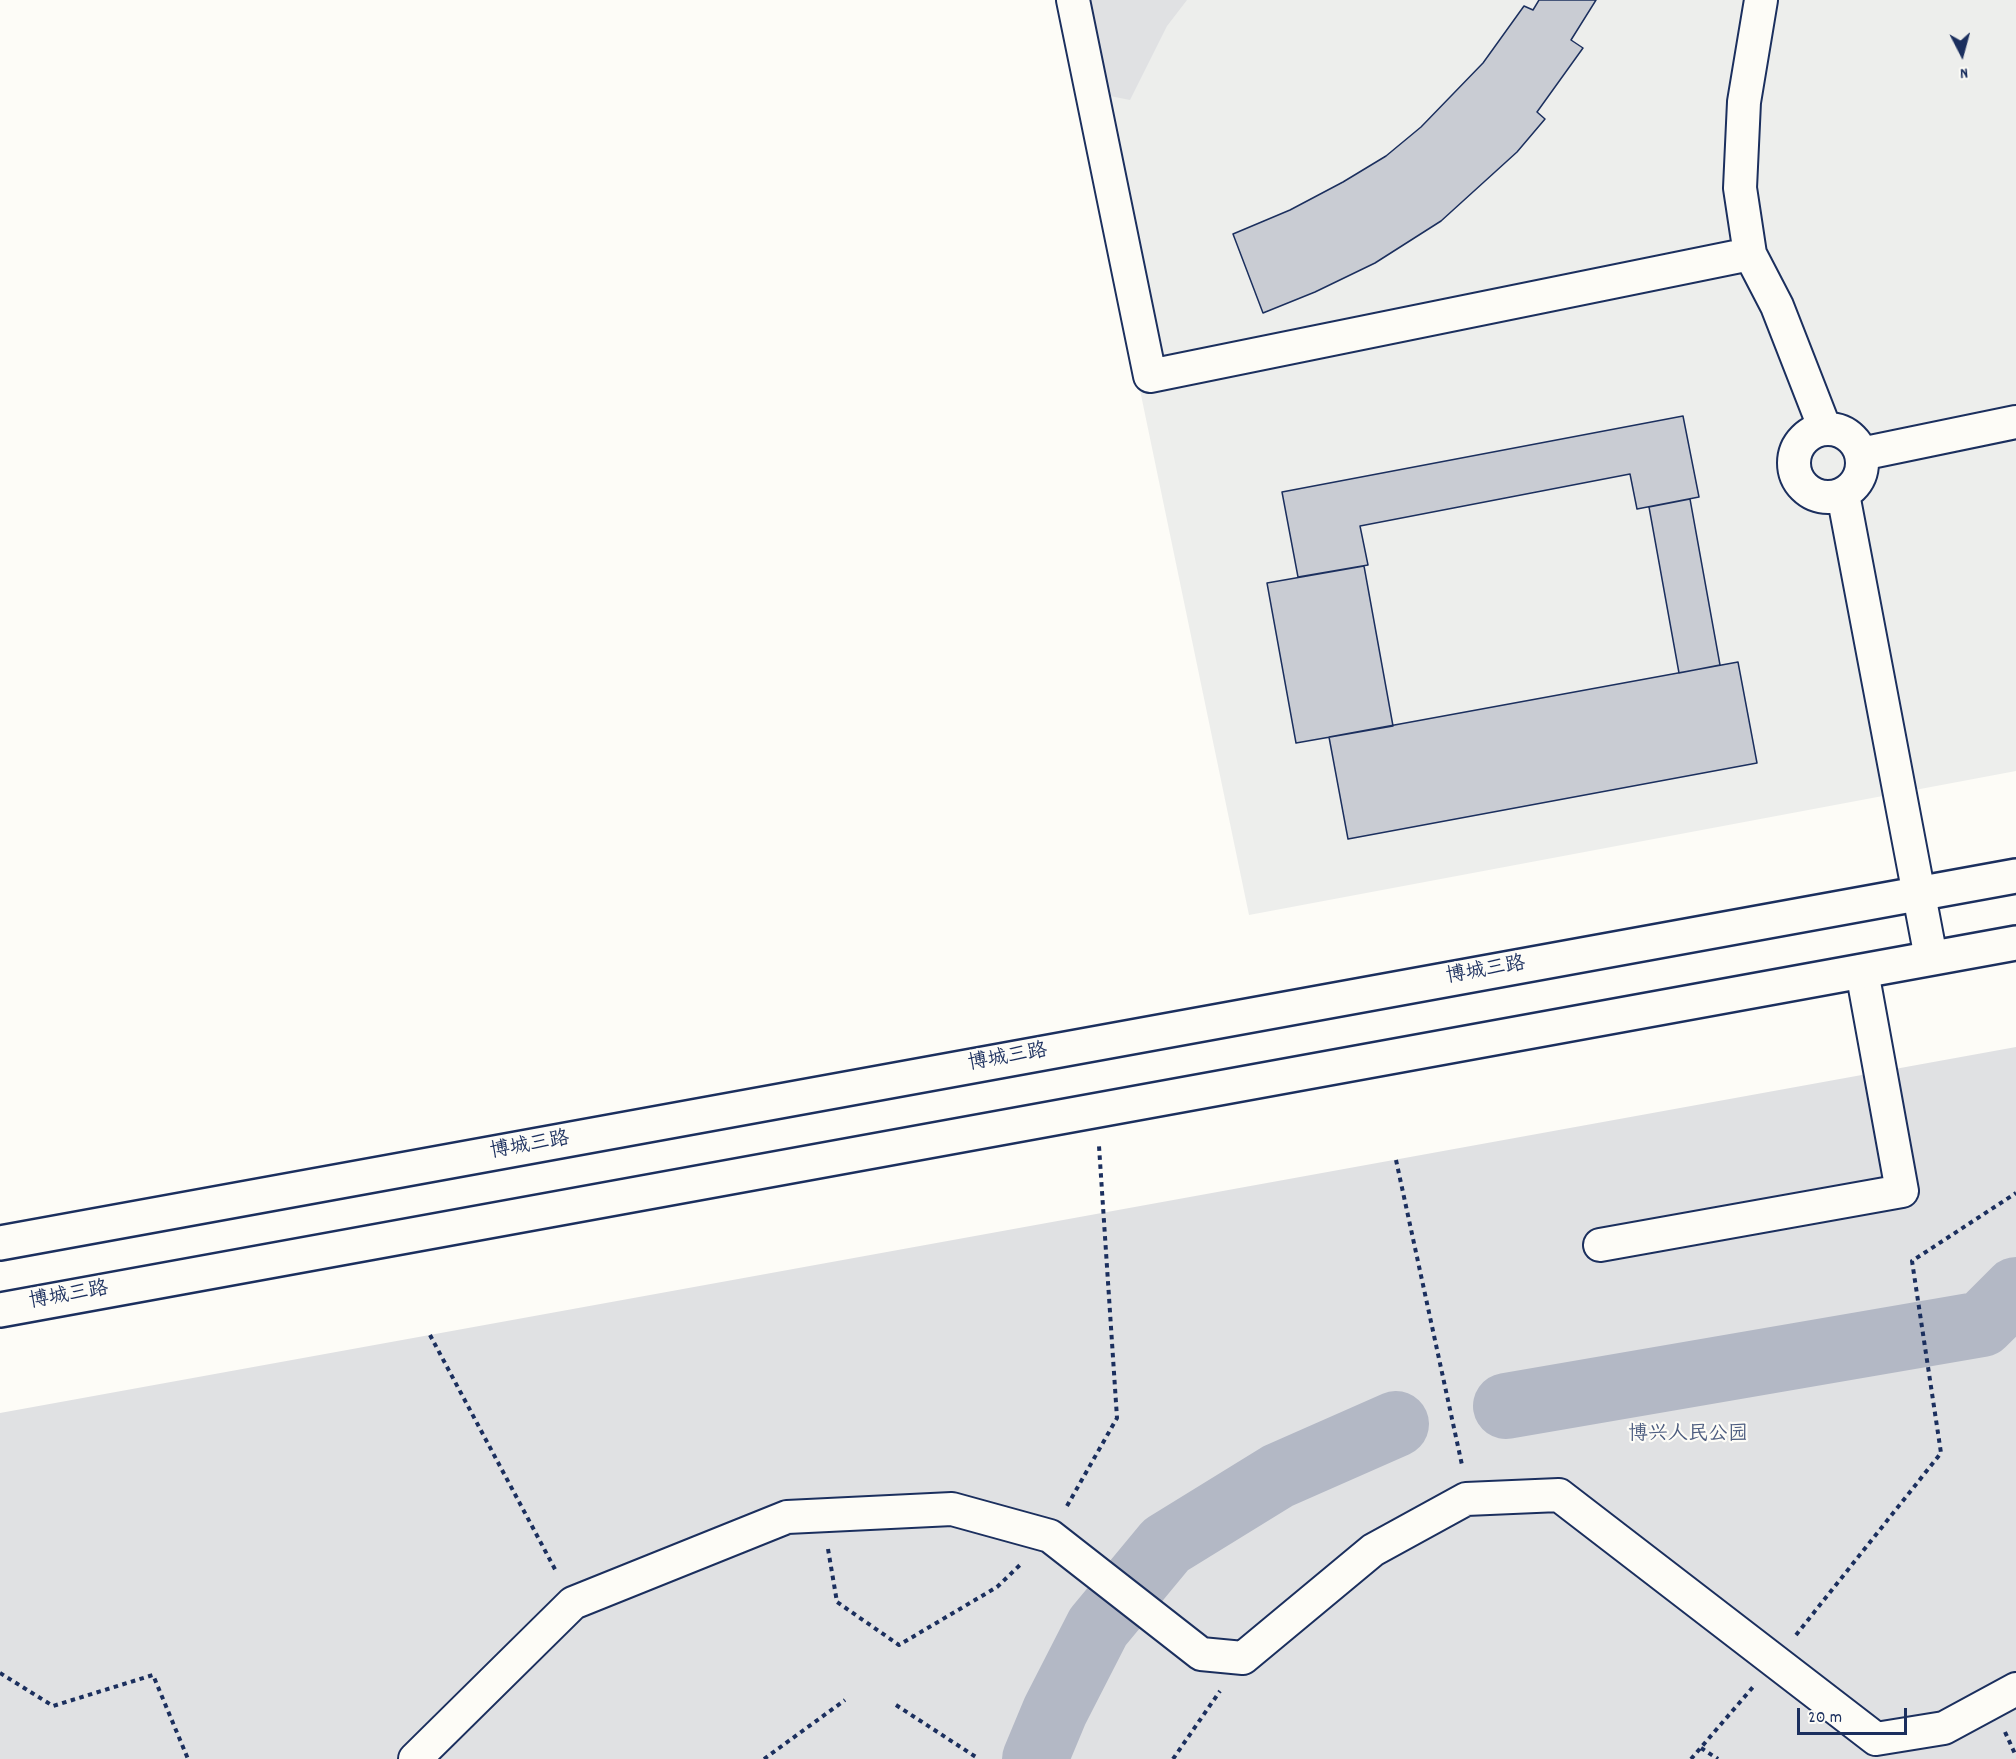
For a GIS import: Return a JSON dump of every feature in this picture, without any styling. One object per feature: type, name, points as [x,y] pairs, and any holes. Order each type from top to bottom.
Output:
[{"type":"main road","name":"博城三路","points":[[0,1243],[2016,876]]},
{"type":"main road","name":"博城三路","points":[[0,1310],[2016,943]]},
{"type":"street","points":[[1072,0],[1150,376],[1750,254]]},
{"type":"street","points":[[1761,0],[1744,102],[1740,188],[1750,254],[1777,306],[1825,429]]},
{"type":"street","points":[[1861,454],[2016,422]]},
{"type":"street","points":[[1825,429],[1844,433],[1853,439],[1861,454],[1863,465],[1860,477],[1853,487],[1843,494],[1822,497],[1811,494],[1802,486],[1793,465],[1800,442],[1813,432],[1825,429]]},
{"type":"street","points":[[1843,494],[1931,958]]},
{"type":"street","points":[[1600,1245],[1902,1191],[1862,971]]},
{"type":"street","points":[[415,1759],[573,1603],[787,1517],[952,1509],[1050,1536],[1201,1654],[1243,1658],[1373,1550],[1466,1499],[1559,1495],[1876,1739],[1944,1728],[2016,1689]]},
{"type":"path","points":[[822,1515],[837,1602],[899,1645],[997,1587],[1050,1536],[1117,1418],[1096,1110]]},
{"type":"path","points":[[1396,1160],[1461,1456],[1466,1499]]},
{"type":"path","points":[[1691,1759],[1775,1662],[1941,1453],[1912,1261],[2016,1193]]},
{"type":"path","points":[[429,1335],[573,1603]]},
{"type":"path","points":[[1173,1759],[1243,1658]]},
{"type":"path","points":[[0,1673],[53,1706],[153,1675],[188,1759]]},
{"type":"path","points":[[764,1759],[845,1700]]},
{"type":"path","points":[[896,1705],[979,1759]]},
{"type":"path","points":[[1701,1748],[1718,1759]]},
{"type":"shaded area","points":[[1059,0],[2016,0],[2016,771],[1249,915]]},
{"type":"green space","points":[[1086,0],[1187,0],[1167,26],[1130,100],[1105,95]]},
{"type":"green space","name":"博兴人民公园","points":[[2016,1047],[2016,1759],[0,1759],[0,1413]]},
{"type":"building","points":[[1539,0],[1596,0],[1571,40],[1583,48],[1537,112],[1545,119],[1517,152],[1441,221],[1375,263],[1315,292],[1263,313],[1233,234],[1290,210],[1386,156],[1421,127],[1483,63],[1524,6],[1533,10]]},
{"type":"building","points":[[1683,416],[1699,497],[1637,509],[1630,474],[1360,526],[1368,565],[1298,577],[1282,492]]},
{"type":"building","points":[[1690,499],[1720,665],[1679,673],[1649,507]]},
{"type":"building","points":[[1364,566],[1393,726],[1296,743],[1267,583]]},
{"type":"building","points":[[1738,662],[1757,763],[1348,839],[1329,737]]},
{"type":"waterway","points":[[1506,1406],[1982,1324],[2016,1290]]},
{"type":"waterway","points":[[1035,1759],[1055,1711],[1098,1627],[1166,1545],[1278,1476],[1396,1424]]}]
